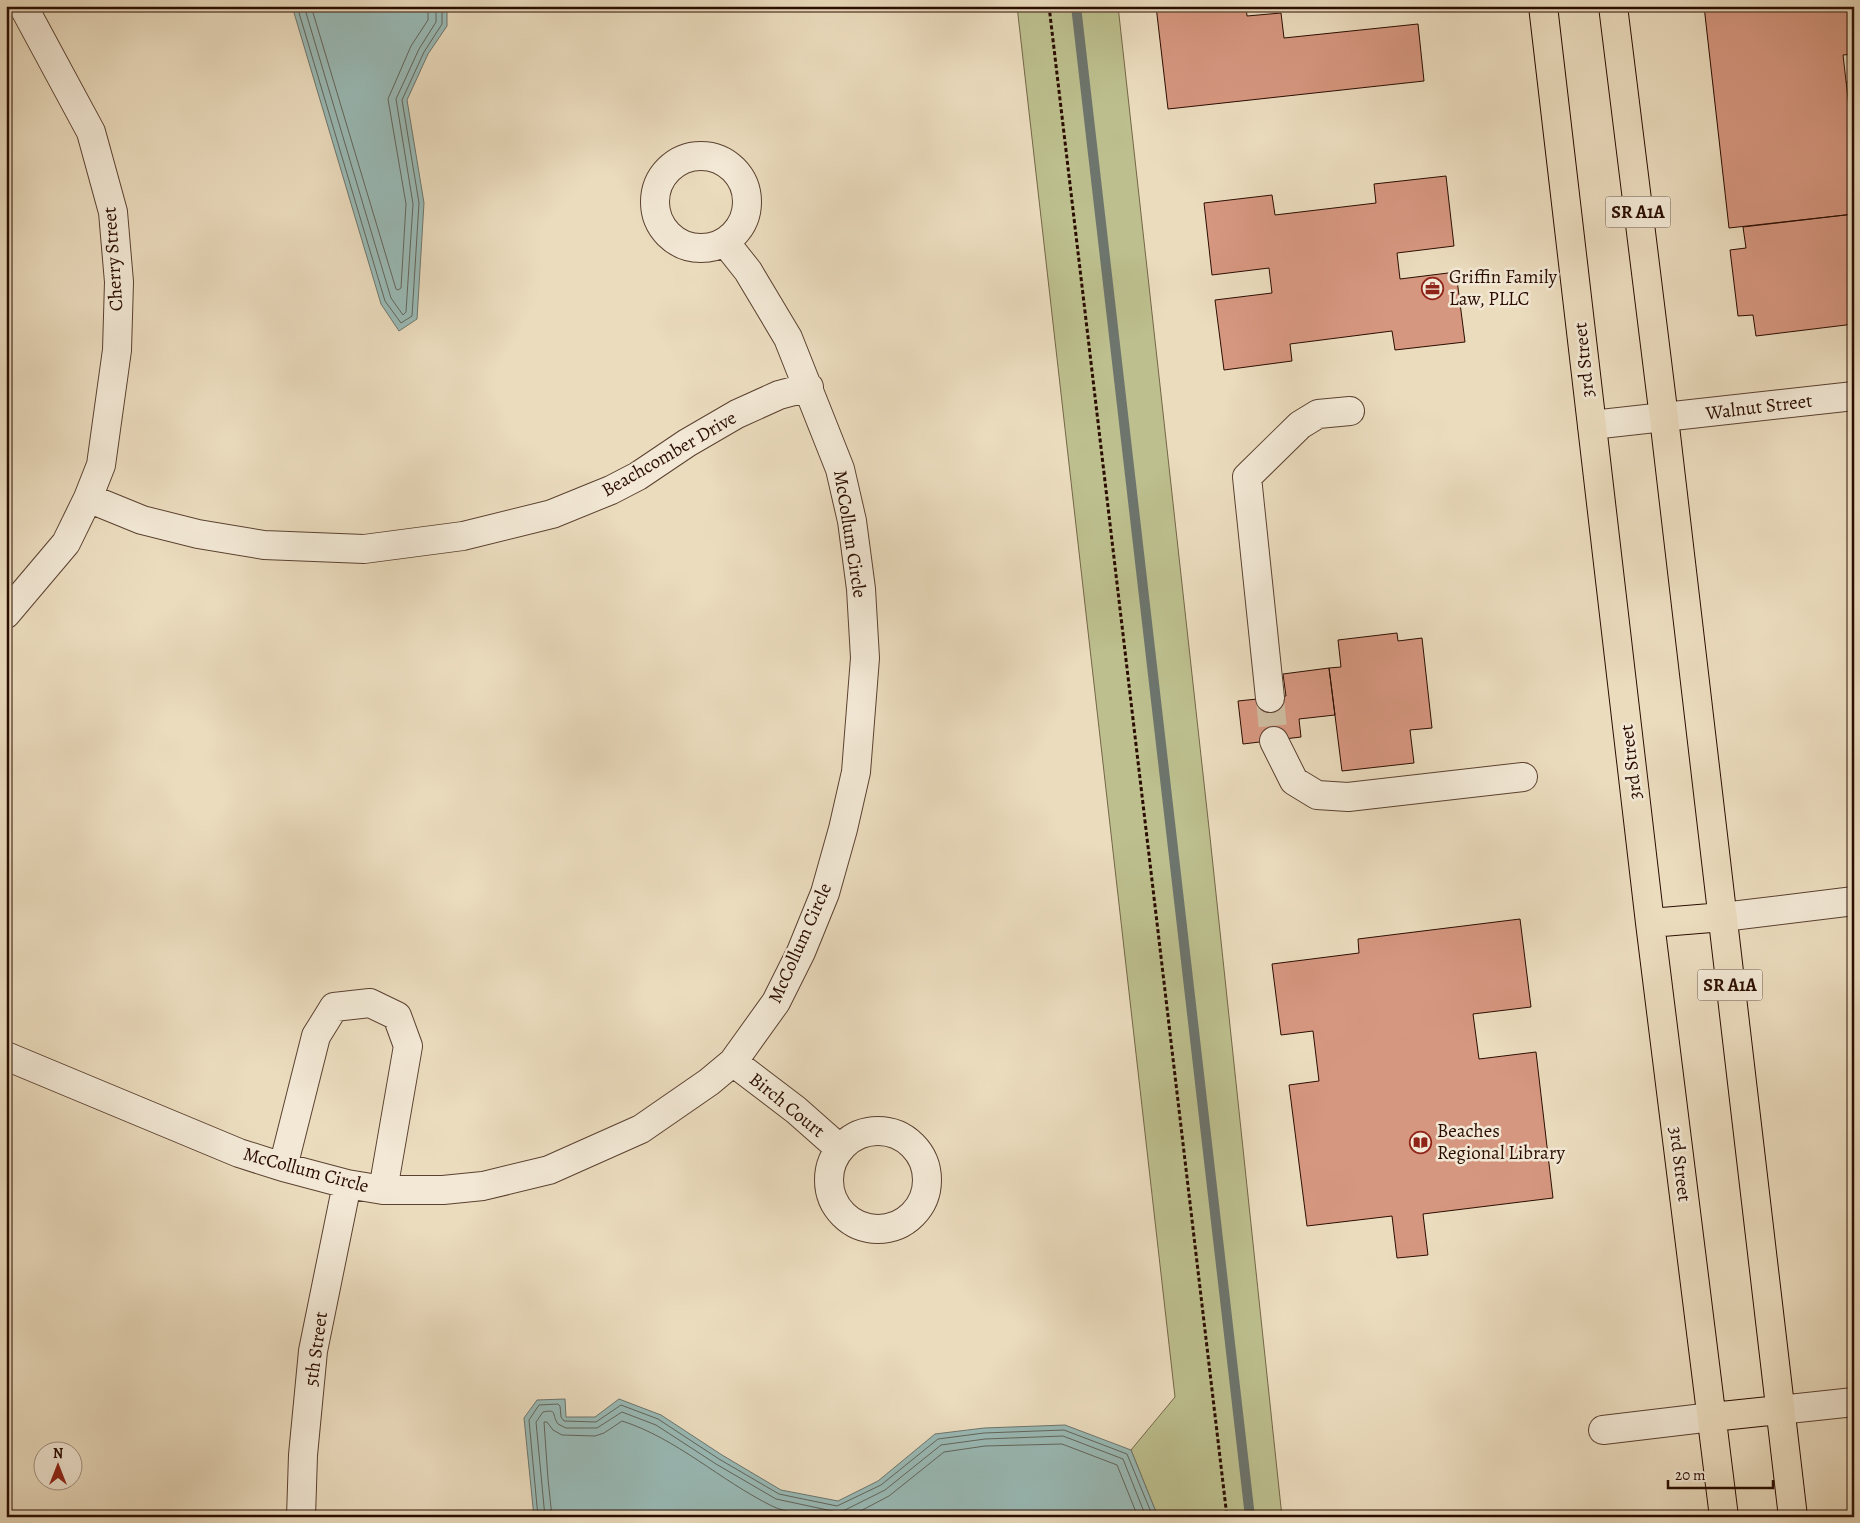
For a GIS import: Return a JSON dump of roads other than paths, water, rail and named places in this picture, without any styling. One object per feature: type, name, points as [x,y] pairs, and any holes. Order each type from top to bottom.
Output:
[{"type":"main road","name":"3rd Street","points":[[1543,6],[1650,923],[1724,1517]]},
{"type":"main road","name":"SR A1A","points":[[1613,6],[1664,418],[1793,1517]]},
{"type":"main road","points":[[1650,923],[1723,917]]},
{"type":"main road","points":[[1712,1417],[1779,1410]]},
{"type":"street","name":"Cherry Street","points":[[6,614],[66,543],[88,498],[101,465],[116,350],[119,282],[112,212],[91,132],[23,6]]},
{"type":"street","name":"McCollum Circle","points":[[6,1056],[239,1153],[347,1184],[383,1190],[443,1190],[483,1186],[549,1170],[640,1129],[709,1082],[734,1062],[776,1002],[808,935],[825,893],[844,829],[856,772],[865,658],[861,589],[852,521],[840,469],[788,338],[748,271],[725,242]]},
{"type":"street","name":"Beachcomber Drive","points":[[88,498],[142,520],[198,534],[264,545],[364,549],[463,536],[552,514],[611,490],[638,476],[687,442],[737,414],[779,395],[809,387]]},
{"type":"street","name":"Walnut Street","points":[[1592,425],[1854,396]]},
{"type":"street","points":[[1270,698],[1247,477],[1300,425],[1318,414],[1350,411]]},
{"type":"street","points":[[1274,741],[1294,781],[1317,795],[1348,797],[1523,777]]},
{"type":"street","points":[[1723,917],[1854,901]]},
{"type":"street","points":[[283,1167],[316,1036],[334,1007],[370,1002],[397,1016],[408,1046],[383,1190]]},
{"type":"street","name":"Birch Court","points":[[734,1062],[796,1110],[839,1148]]},
{"type":"street","name":"5th Street","points":[[301,1517],[303,1455],[314,1351],[347,1184]]},
{"type":"street","points":[[1779,1410],[1854,1402]]},
{"type":"street","points":[[1603,1430],[1712,1417]]},
{"type":"water","points":[[292,6],[447,6],[447,26],[428,54],[407,100],[424,203],[417,319],[399,331],[381,304]]},
{"type":"water","points":[[565,1399],[566,1417],[595,1417],[619,1399],[661,1415],[722,1455],[781,1490],[838,1501],[878,1481],[935,1434],[984,1428],[1065,1425],[1131,1450],[1158,1517],[534,1517],[524,1418],[537,1400]]},
{"type":"waterway","points":[[1076,6],[1250,1517]]},
{"type":"tunnel","points":[[1270,698],[1274,741]]},
{"type":"place","name":"Griffin Family Law, PLLC","points":[[1433,288]]},
{"type":"place","name":"Beaches Regional Library","points":[[1421,1142]]}]
